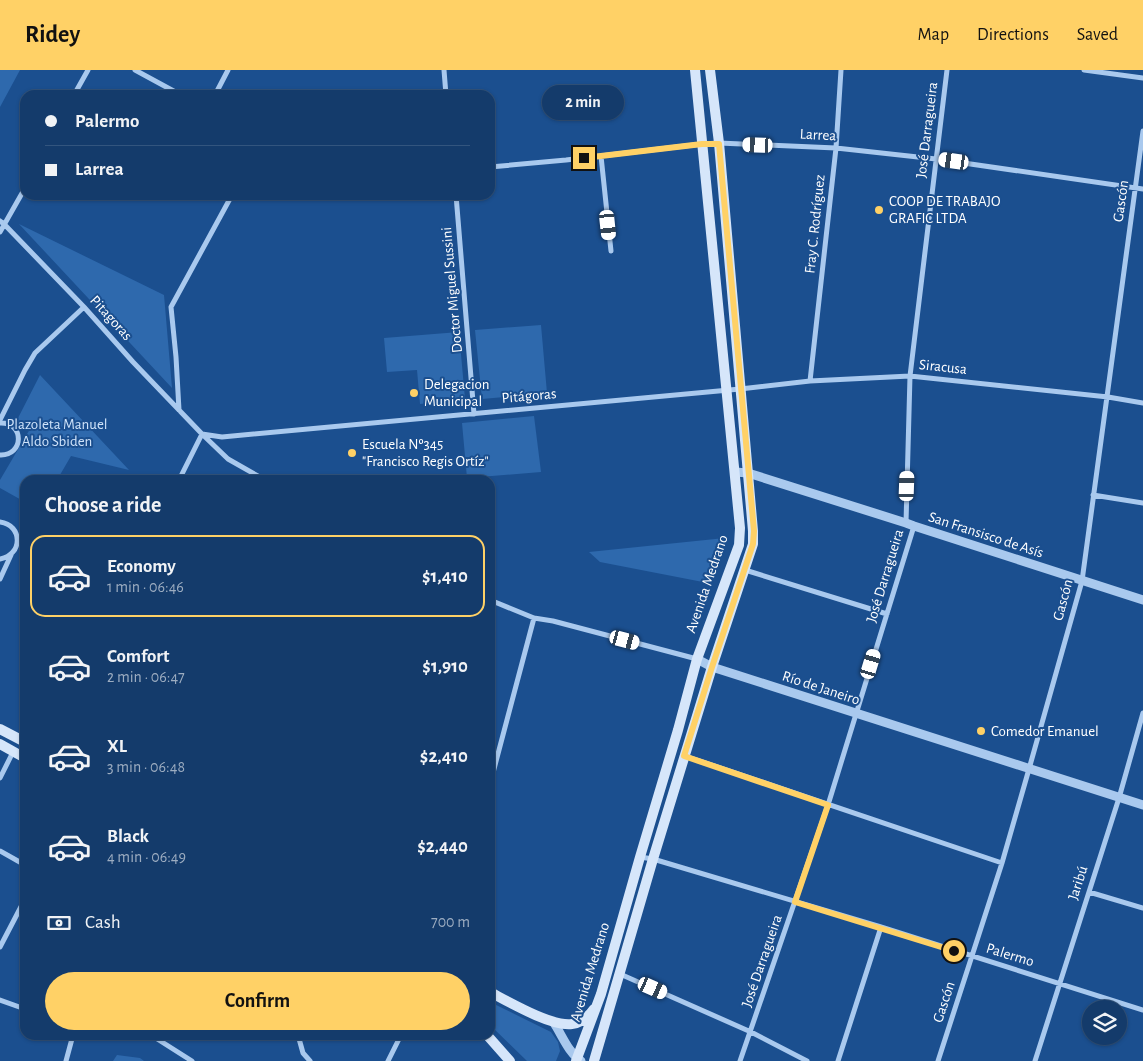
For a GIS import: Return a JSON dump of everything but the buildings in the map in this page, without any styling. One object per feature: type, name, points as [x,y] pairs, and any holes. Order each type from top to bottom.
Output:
[{"type":"main road","name":"Avenida Medrano","points":[[578,1060],[597,1006],[697,659],[739,545],[740,528],[735,472],[694,70]]},
{"type":"main road","name":"Avenida Medrano","points":[[594,1061],[684,756],[753,544],[754,531],[719,144],[710,70]]},
{"type":"main road","points":[[0,729],[20,739]]},
{"type":"main road","points":[[0,744],[20,755]]},
{"type":"main road","points":[[495,995],[554,1023],[572,1024],[580,1022],[597,1006]]},
{"type":"main road","points":[[491,1040],[510,1061]]},
{"type":"street","points":[[77,90],[88,70]]},
{"type":"street","points":[[135,70],[172,90]]},
{"type":"street","points":[[218,90],[228,70]]},
{"type":"street","points":[[444,70],[446,90]]},
{"type":"street","name":"Fray C. Rodríguez","points":[[810,381],[836,148],[841,70]]},
{"type":"street","name":"José Darragueira","points":[[740,1061],[828,805],[886,614],[910,524],[910,376],[947,70]]},
{"type":"street","points":[[1084,70],[1143,78]]},
{"type":"street","name":"Gascón","points":[[938,1061],[1002,863],[1082,581],[1143,131]]},
{"type":"street","name":"Larrea","points":[[495,167],[702,144],[836,148],[936,158],[1143,189]]},
{"type":"street","points":[[601,156],[611,251]]},
{"type":"street","points":[[0,232],[2,223],[20,196]]},
{"type":"street","points":[[179,410],[171,307],[229,200]]},
{"type":"street","name":"Doctor Miguel Sussini","points":[[456,200],[474,414]]},
{"type":"street","name":"Pitagoras","points":[[2,223],[84,307],[133,362],[202,434]]},
{"type":"street","points":[[0,455],[14,450],[19,441],[14,427],[0,422],[25,370],[35,353],[84,307]]},
{"type":"street","name":"Siracusa","points":[[740,388],[810,381],[910,376],[1108,397],[1143,403]]},
{"type":"street","name":"Pitágoras","points":[[202,434],[222,437],[740,388]]},
{"type":"street","points":[[182,475],[202,434],[228,459],[256,475]]},
{"type":"street","name":"San Fransisco de Asís","points":[[735,472],[748,474],[910,524],[1143,600]]},
{"type":"street","points":[[1094,496],[1143,503]]},
{"type":"street","points":[[0,522],[9,525],[18,539],[15,551],[11,555],[0,578]]},
{"type":"street","points":[[0,559],[11,555]]},
{"type":"street","points":[[745,570],[886,614]]},
{"type":"street","name":"Río de Janeiro","points":[[495,602],[534,618],[553,621],[697,659],[712,667],[1143,805]]},
{"type":"street","points":[[495,765],[534,618]]},
{"type":"street","name":"Jaribú","points":[[1035,1061],[1119,798],[1143,712]]},
{"type":"street","points":[[0,778],[14,751]]},
{"type":"street","points":[[684,756],[1002,863]]},
{"type":"street","points":[[0,851],[20,861]]},
{"type":"street","name":"Palermo","points":[[640,857],[653,859],[881,928],[1143,1010]]},
{"type":"street","points":[[1089,892],[1143,908]]},
{"type":"street","points":[[0,947],[20,909]]},
{"type":"street","points":[[838,1061],[881,928]]},
{"type":"street","points":[[620,974],[751,1032],[806,1061]]},
{"type":"street","points":[[0,1000],[20,1007]]},
{"type":"street","points":[[554,1023],[567,1046],[578,1060]]},
{"type":"street","points":[[66,1061],[72,1040]]},
{"type":"street","points":[[159,1040],[192,1061]]},
{"type":"street","points":[[299,1040],[303,1053],[310,1061]]},
{"type":"street","points":[[388,1061],[398,1040]]},
{"type":"green space","points":[[0,70],[20,70],[0,107]]},
{"type":"green space","points":[[19,224],[164,295],[172,388]]},
{"type":"green space","points":[[541,325],[547,393],[482,399],[475,330]]},
{"type":"green space","points":[[459,332],[465,399],[420,404],[417,370],[387,372],[384,338]]},
{"type":"green space","name":"Plazoleta Manuel Aldo Sbiden","points":[[40,375],[129,470],[71,456],[60,475],[20,475],[20,499],[0,488],[0,480],[30,429],[17,420]]},
{"type":"green space","points":[[534,416],[541,472],[495,476],[467,475],[462,423]]},
{"type":"green space","points":[[725,538],[708,583],[600,562],[589,552]]},
{"type":"green space","points":[[495,1004],[551,1032],[558,1042],[560,1051],[556,1061],[527,1061],[495,1030]]},
{"type":"green space","points":[[117,1055],[140,1058],[144,1061],[113,1061]]},
{"type":"place","name":"COOP DE TRABAJO GRAFIC LTDA","points":[[879,210]]},
{"type":"place","name":"Delegacion Municipal","points":[[414,393]]},
{"type":"place","name":"Escuela Nº345 \"Francisco Regis Ortíz\"","points":[[352,453]]},
{"type":"place","name":"Comedor Emanuel","points":[[981,731]]},
{"type":"route","points":[[584,158],[702,144],[719,144],[754,531],[753,544],[748,561],[684,756],[828,805],[795,902],[954,951]]}]
